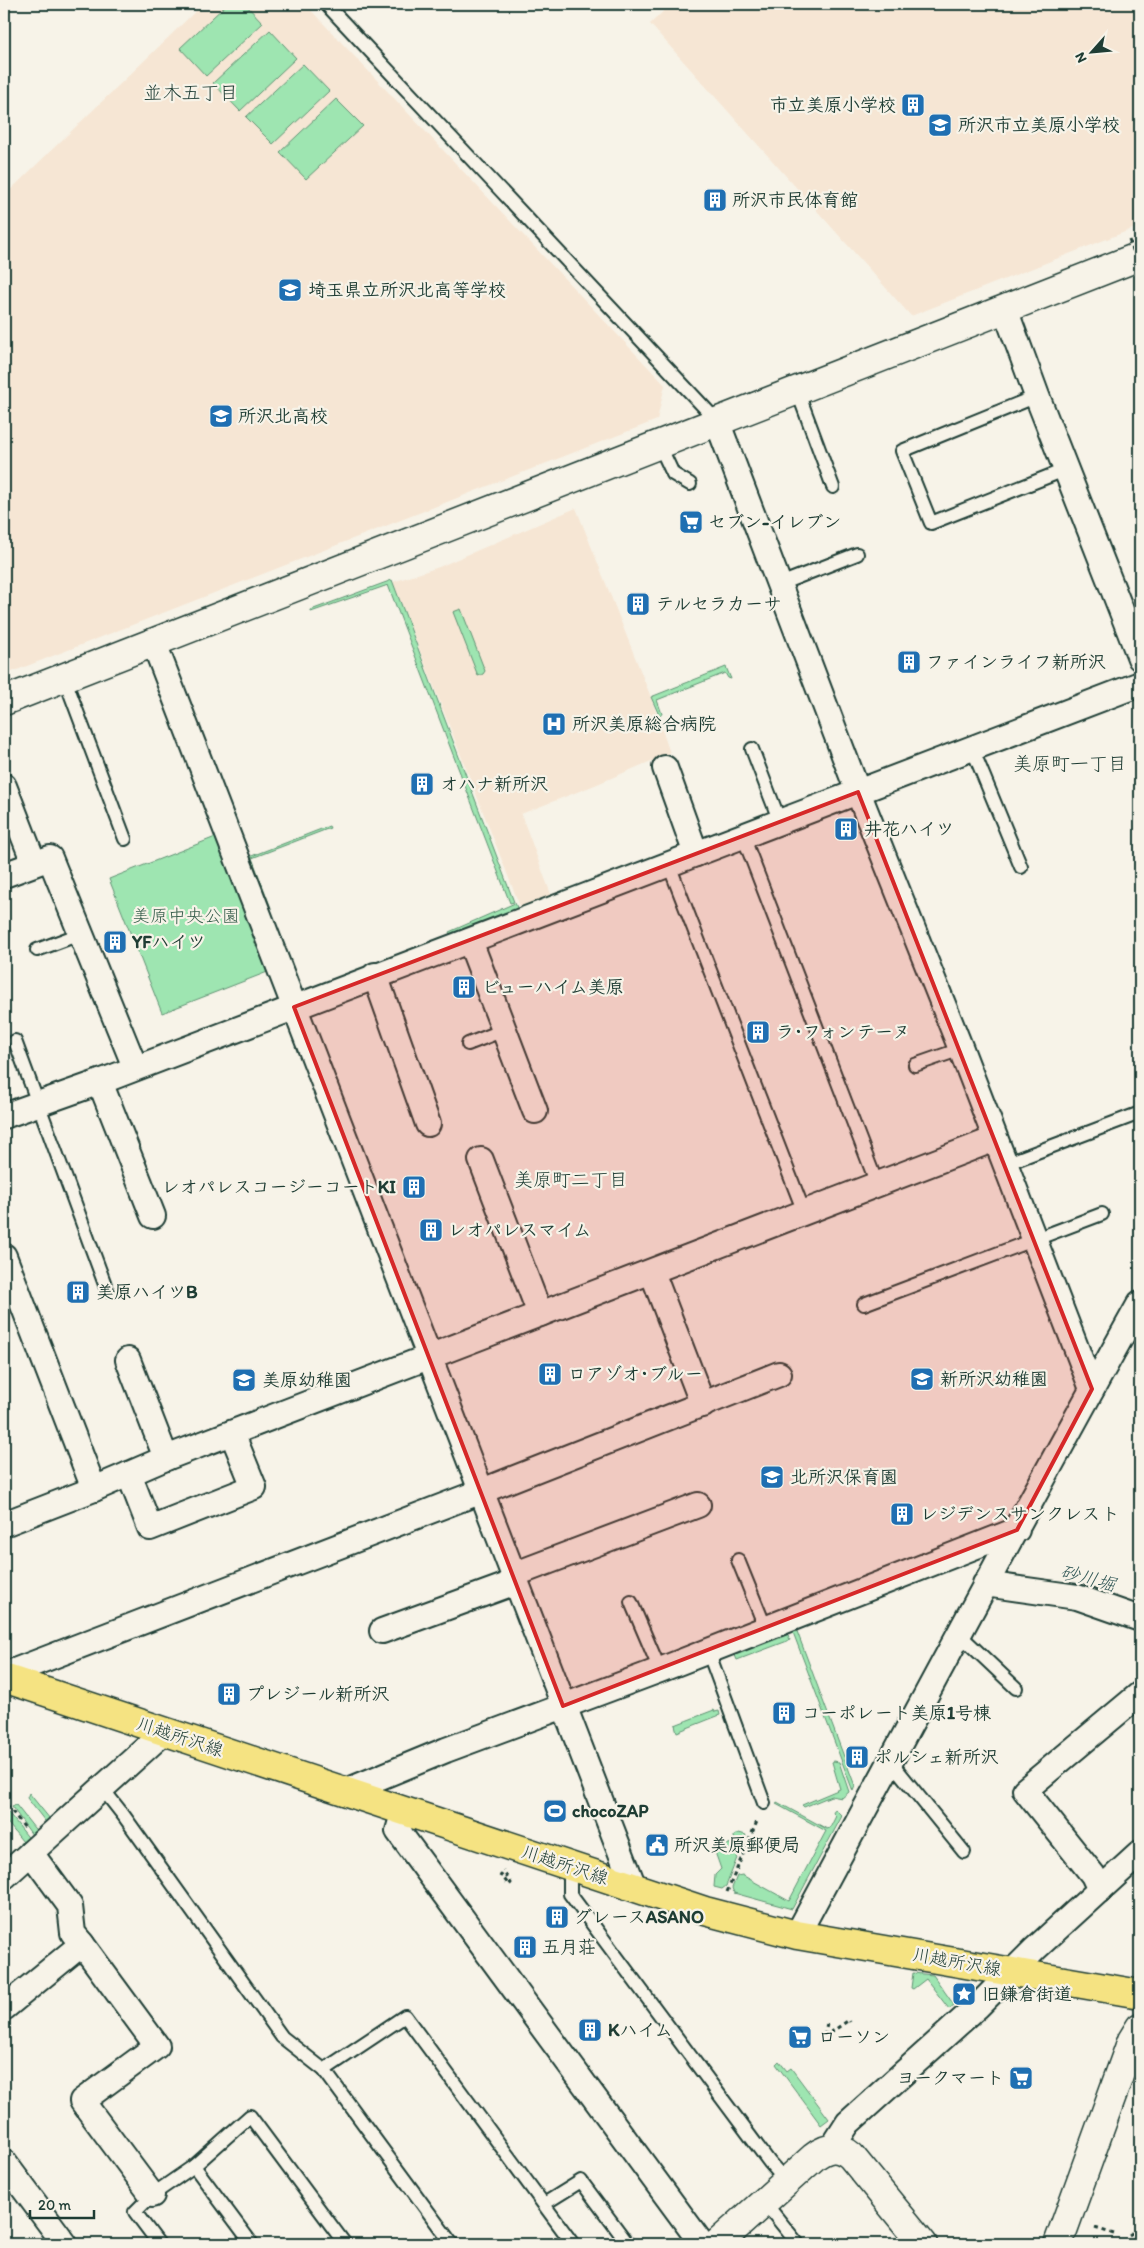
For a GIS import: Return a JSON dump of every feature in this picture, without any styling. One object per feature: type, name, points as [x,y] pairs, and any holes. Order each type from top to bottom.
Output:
[{"type":"main road","name":"川越所沢線","points":[[4,1677],[164,1732],[705,1911],[797,1935],[1140,1994]]},
{"type":"street","points":[[4,701],[1006,309],[1135,248]]},
{"type":"street","points":[[1006,309],[1037,396],[1140,658]]},
{"type":"street","points":[[717,422],[858,792],[1092,1390]]},
{"type":"street","points":[[154,643],[634,1887]]},
{"type":"street","points":[[4,1115],[100,1082],[375,975],[470,941],[1140,684]]},
{"type":"street","points":[[665,768],[696,854]]},
{"type":"street","points":[[4,786],[34,864]]},
{"type":"street","points":[[4,875],[50,858],[135,1067]]},
{"type":"street","points":[[470,941],[535,1110]]},
{"type":"street","points":[[375,975],[428,1124]]},
{"type":"street","points":[[100,1082],[153,1216]]},
{"type":"street","points":[[4,1524],[94,1489],[166,1458],[995,1139]]},
{"type":"street","points":[[481,1160],[540,1314]]},
{"type":"street","points":[[4,1260],[94,1489]]},
{"type":"street","points":[[652,1272],[703,1405]]},
{"type":"street","points":[[797,1935],[891,1762],[958,1633],[1017,1530],[1140,1303]]},
{"type":"street","points":[[128,1360],[166,1458]]},
{"type":"street","points":[[4,1677],[779,1374]]},
{"type":"street","points":[[129,1474],[150,1528],[254,1487],[232,1433]]},
{"type":"street","points":[[382,1631],[698,1505]]},
{"type":"street","points":[[344,1792],[446,1750],[660,1670],[1017,1530]]},
{"type":"street","points":[[985,1584],[1078,1596],[1140,1619]]},
{"type":"street","points":[[1100,1890],[1093,1875],[1025,1790],[1140,1694]]},
{"type":"street","points":[[4,1877],[30,1844],[102,1788],[164,1732]]},
{"type":"street","points":[[404,1811],[398,1831],[702,2244]]},
{"type":"street","points":[[30,1844],[70,1906],[73,1933],[157,2046],[82,2102],[152,2195]]},
{"type":"street","points":[[832,2148],[848,2122],[978,2006],[1140,1853]]},
{"type":"street","points":[[4,2008],[82,1944]]},
{"type":"street","points":[[1058,2244],[1132,2040],[1140,2027]]},
{"type":"street","points":[[717,2244],[814,2157],[832,2148],[839,2148],[851,2156],[923,2244]]},
{"type":"street","points":[[4,2162],[65,2244]]},
{"type":"lane","points":[[326,4],[717,422]]},
{"type":"lane","points":[[797,390],[833,488]]},
{"type":"lane","points":[[1037,396],[902,451],[931,523],[1067,469]]},
{"type":"lane","points":[[659,444],[673,474],[690,484]]},
{"type":"lane","points":[[780,584],[857,554]]},
{"type":"lane","points":[[64,677],[125,839]]},
{"type":"lane","points":[[972,748],[1021,866]]},
{"type":"lane","points":[[752,749],[780,822]]},
{"type":"lane","points":[[743,836],[877,1184]]},
{"type":"lane","points":[[668,865],[804,1212]]},
{"type":"lane","points":[[38,950],[80,934]]},
{"type":"lane","points":[[468,1044],[504,1030]]},
{"type":"lane","points":[[15,1041],[37,1105],[107,1290]]},
{"type":"lane","points":[[915,1065],[960,1049]]},
{"type":"lane","points":[[1005,1164],[1140,1112]]},
{"type":"lane","points":[[864,1304],[1102,1214]]},
{"type":"lane","points":[[738,1560],[766,1629]]},
{"type":"lane","points":[[631,1602],[660,1670]]},
{"type":"lane","points":[[958,1633],[1016,1688]]},
{"type":"lane","points":[[708,1651],[764,1803]]},
{"type":"lane","points":[[891,1762],[964,1852]]},
{"type":"lane","points":[[102,1788],[282,2037],[324,2070],[452,2244]]},
{"type":"lane","points":[[570,1867],[570,1894],[770,2163],[788,2182]]},
{"type":"lane","points":[[324,2070],[405,2016],[573,2244]]},
{"type":"lane","points":[[159,2244],[135,2212],[152,2195],[194,2166],[250,2116],[345,2244]]},
{"type":"lane","points":[[194,2166],[252,2244]]},
{"type":"lane","points":[[544,2204],[581,2181],[628,2244]]},
{"type":"lane","points":[[766,2202],[798,2244]]},
{"type":"path","points":[[1135,248],[1140,267]]},
{"type":"path","points":[[727,1892],[764,1803]]},
{"type":"path","points":[[7,1805],[30,1844]]},
{"type":"path","points":[[500,1877],[501,1875],[509,1885],[512,1883],[503,1872]]},
{"type":"path","points":[[827,2024],[825,2033],[827,2036],[849,2020],[850,2022]]},
{"type":"path","points":[[1095,2228],[1114,2234]]},
{"type":"path","points":[[1129,2235],[1140,2228]]},
{"type":"highlighted area","points":[[858,792],[1092,1389],[1017,1530],[563,1706],[294,1007]]},
{"type":"shaded area","name":"埼玉県立所沢北高等学校","points":[[203,4],[305,4],[665,385],[657,420],[4,675],[4,196]]},
{"type":"shaded area","name":"所沢市立美原小学校","points":[[671,4],[1140,4],[1140,226],[911,316],[650,24]]},
{"type":"shaded area","name":"所沢美原総合病院","points":[[576,508],[650,695],[670,753],[521,814],[552,897],[521,909],[393,582],[439,567]]},
{"type":"green space","points":[[227,4],[245,4],[263,23],[206,76],[180,48]]},
{"type":"green space","points":[[270,30],[296,58],[240,111],[213,83]]},
{"type":"green space","points":[[303,64],[329,91],[273,144],[246,117]]},
{"type":"green space","points":[[336,99],[363,126],[306,179],[280,152]]},
{"type":"green space","points":[[392,580],[514,902],[510,903],[388,585],[311,612],[311,610]]},
{"type":"green space","points":[[461,609],[485,671],[478,676],[453,612]]},
{"type":"green space","points":[[726,667],[731,679],[725,673],[657,700],[662,714],[659,715],[651,697]]},
{"type":"green space","points":[[329,826],[330,828],[252,858],[271,908],[269,909],[249,857]]},
{"type":"green space","name":"美原中央公園","points":[[218,836],[270,971],[162,1013],[109,879]]},
{"type":"green space","points":[[515,903],[518,910],[451,936],[449,932]]},
{"type":"green space","points":[[795,1626],[855,1786],[853,1791],[791,1627]]},
{"type":"green space","points":[[787,1632],[790,1640],[737,1660],[734,1653]]},
{"type":"green space","points":[[714,1710],[715,1712],[719,1711],[720,1715],[677,1732],[675,1725]]},
{"type":"green space","points":[[832,1762],[839,1762],[849,1792],[842,1798],[831,1796],[804,1807],[802,1805],[840,1789]]},
{"type":"green space","points":[[29,1793],[54,1824],[35,1839],[12,1807],[16,1805],[38,1833],[48,1825],[27,1798]]},
{"type":"green space","points":[[777,1802],[827,1829],[830,1828],[836,1816],[833,1813],[835,1809],[842,1816],[792,1909],[734,1893],[732,1888],[737,1876],[742,1875],[789,1901],[826,1831],[776,1804]]},
{"type":"green space","points":[[7,1811],[31,1841],[20,1850],[20,1843],[23,1842],[6,1821],[4,1822],[4,1813]]},
{"type":"green space","points":[[739,1833],[746,1835],[726,1886],[722,1889],[714,1887],[715,1875],[721,1869],[715,1852],[717,1848],[735,1842],[734,1836]]},
{"type":"green space","points":[[913,1973],[933,1975],[954,2005],[949,2009],[926,1979],[913,1989],[911,1988]]},
{"type":"green space","points":[[779,2061],[787,2071],[791,2068],[829,2119],[821,2125],[776,2064]]},
{"type":"place","name":"市立美原小学校","points":[[913,105]]},
{"type":"place","name":"所沢市立美原小学校","points":[[940,125]]},
{"type":"place","name":"所沢市民体育館","points":[[715,200]]},
{"type":"place","name":"埼玉県立所沢北高等学校","points":[[290,290]]},
{"type":"place","name":"所沢北高校","points":[[221,416]]},
{"type":"place","name":"セブン-イレブン","points":[[691,522]]},
{"type":"place","name":"テルセラカーサ","points":[[638,604]]},
{"type":"place","name":"ファインライフ新所沢","points":[[909,662]]},
{"type":"place","name":"所沢美原総合病院","points":[[554,724]]},
{"type":"place","name":"オハナ新所沢","points":[[422,784]]},
{"type":"place","name":"井花ハイツ","points":[[846,829]]},
{"type":"place","name":"YFハイツ","points":[[115,942]]},
{"type":"place","name":"ビューハイム美原","points":[[464,987]]},
{"type":"place","name":"ラ･フォンテーヌ","points":[[758,1032]]},
{"type":"place","name":"レオパレスコージーコートKI","points":[[414,1187]]},
{"type":"place","name":"レオパレスマイム","points":[[431,1230]]},
{"type":"place","name":"美原ハイツB","points":[[78,1292]]},
{"type":"place","name":"ロアゾオ･ブルー","points":[[550,1374]]},
{"type":"place","name":"新所沢幼稚園","points":[[922,1379]]},
{"type":"place","name":"美原幼稚園","points":[[244,1380]]},
{"type":"place","name":"北所沢保育園","points":[[772,1477]]},
{"type":"place","name":"レジデンスサンクレスト","points":[[902,1514]]},
{"type":"place","name":"プレジール新所沢","points":[[229,1694]]},
{"type":"place","name":"コーポレート美原1号棟","points":[[784,1713]]},
{"type":"place","name":"ポルシェ新所沢","points":[[857,1757]]},
{"type":"place","name":"chocoZAP","points":[[555,1811]]},
{"type":"place","name":"所沢美原郵便局","points":[[657,1845]]},
{"type":"place","name":"グレースASANO","points":[[557,1917]]},
{"type":"place","name":"五月荘","points":[[525,1947]]},
{"type":"place","name":"旧鎌倉街道","points":[[964,1994]]},
{"type":"place","name":"Kハイム","points":[[590,2030]]},
{"type":"place","name":"ローソン","points":[[800,2037]]},
{"type":"place","name":"ヨークマート","points":[[1021,2078]]},
{"type":"district","name":"並木五丁目","points":[[191,92]]},
{"type":"district","name":"美原町一丁目","points":[[1070,763]]},
{"type":"district","name":"美原町二丁目","points":[[571,1179]]},
{"type":"water label","name":"砂川堀","points":[[1088,1578]]}]
